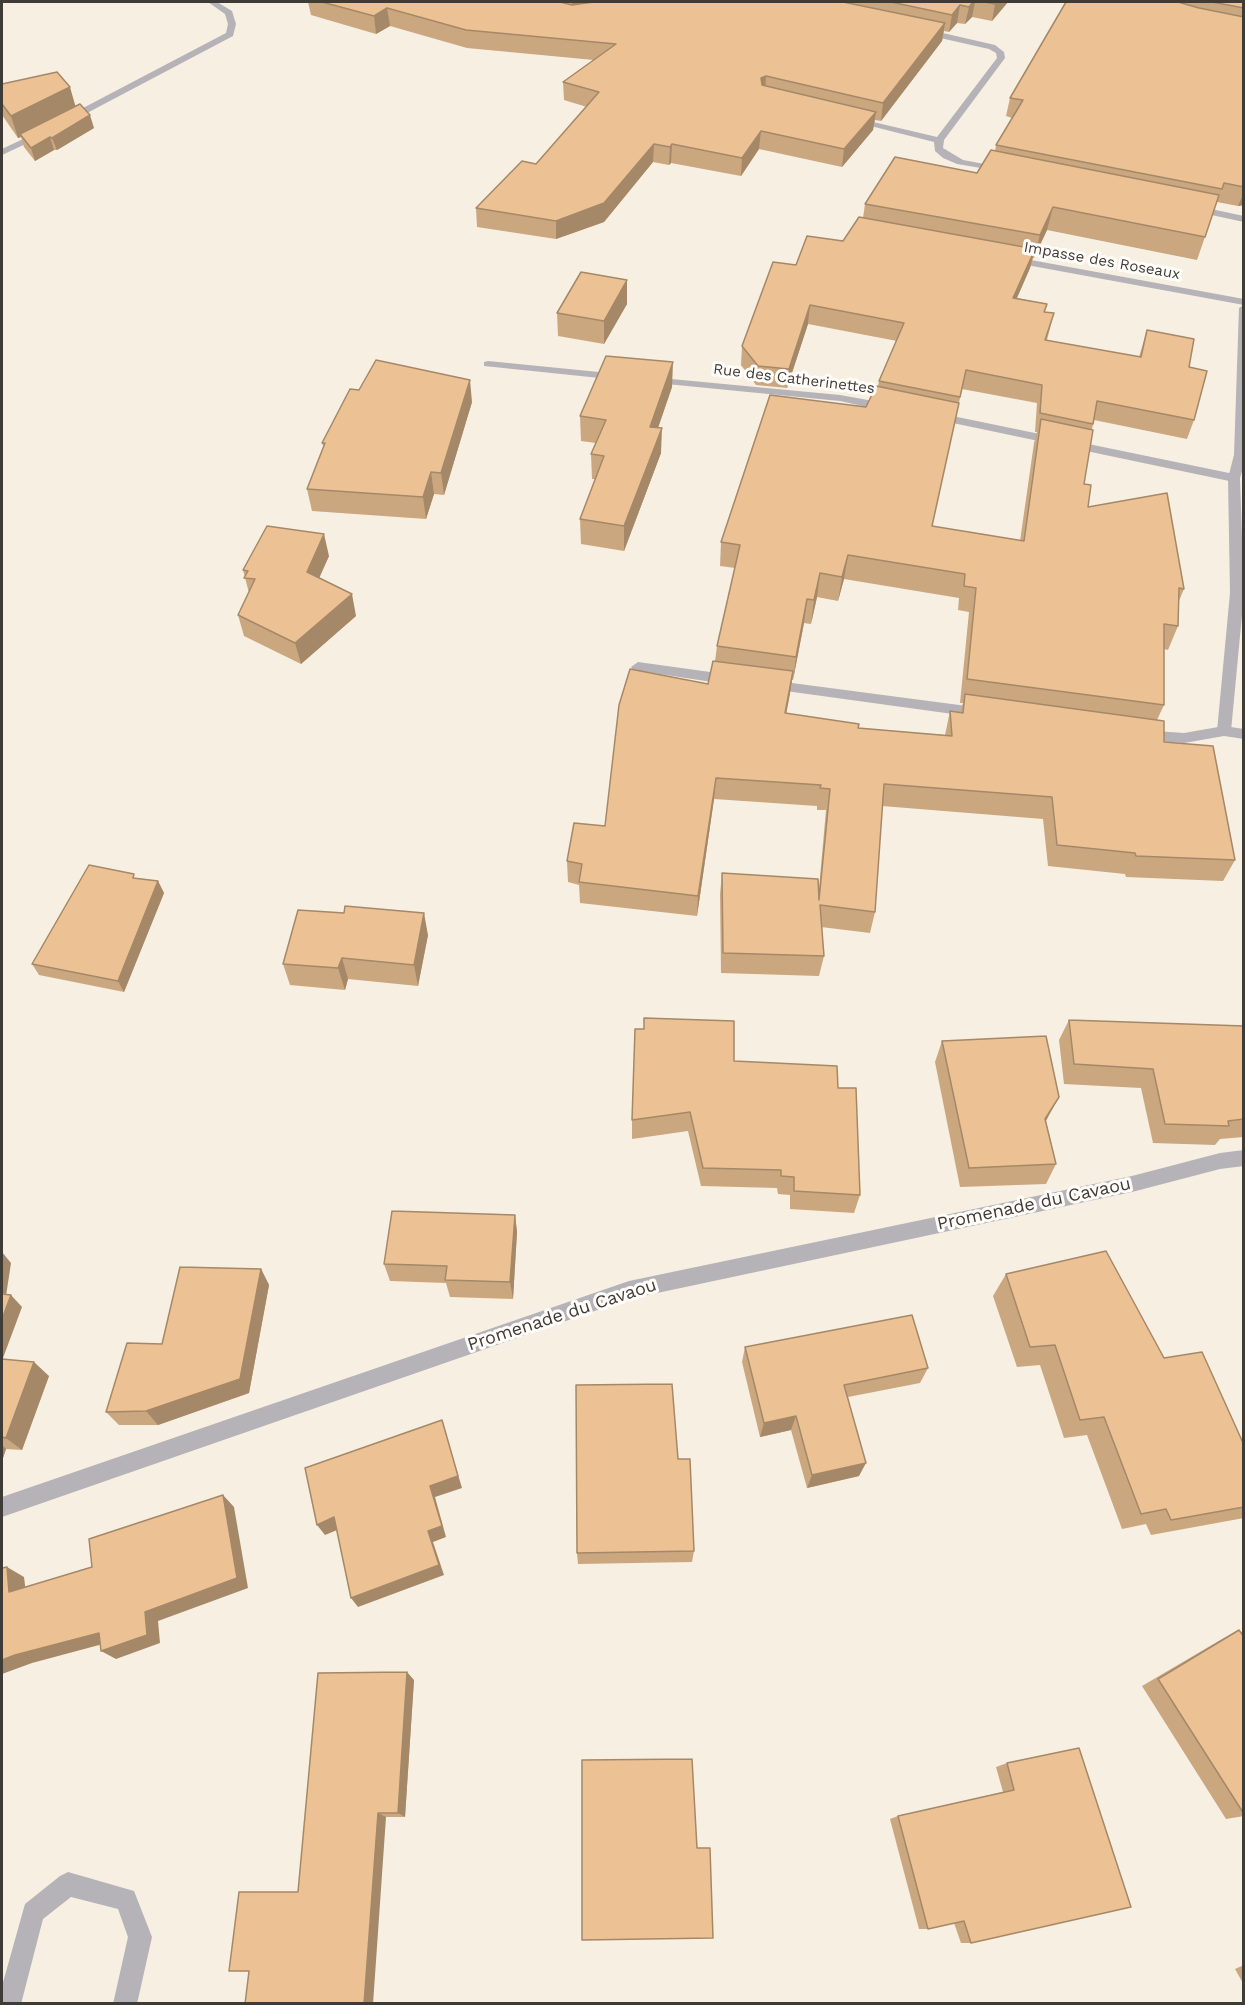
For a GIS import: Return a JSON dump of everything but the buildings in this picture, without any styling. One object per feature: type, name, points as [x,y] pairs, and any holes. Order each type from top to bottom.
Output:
[{"type":"street","points":[[2,152],[230,34],[232,24],[229,13],[212,2]]},
{"type":"street","points":[[911,29],[992,46],[1000,52],[1001,58],[939,141],[938,149],[953,159],[1017,173]]},
{"type":"street","points":[[846,118],[939,141]]},
{"type":"street","points":[[1187,207],[1244,219]]},
{"type":"street","name":"Impasse des Roseaux","points":[[1000,257],[1244,302]]},
{"type":"street","points":[[1224,731],[1240,593],[1234,478],[1240,455],[1244,308]]},
{"type":"street","name":"Rue des Catherinettes","points":[[488,364],[840,398],[1234,478]]},
{"type":"street","points":[[638,668],[1002,716]]},
{"type":"street","points":[[1132,733],[1184,738],[1224,731],[1244,734]]},
{"type":"street","name":"Promenade du Cavaou","points":[[2,1506],[629,1290],[1132,1184],[1220,1161],[1244,1158]]},
{"type":"street","points":[[9,2004],[33,1912],[68,1884],[126,1899],[140,1937],[125,2004]]}]
